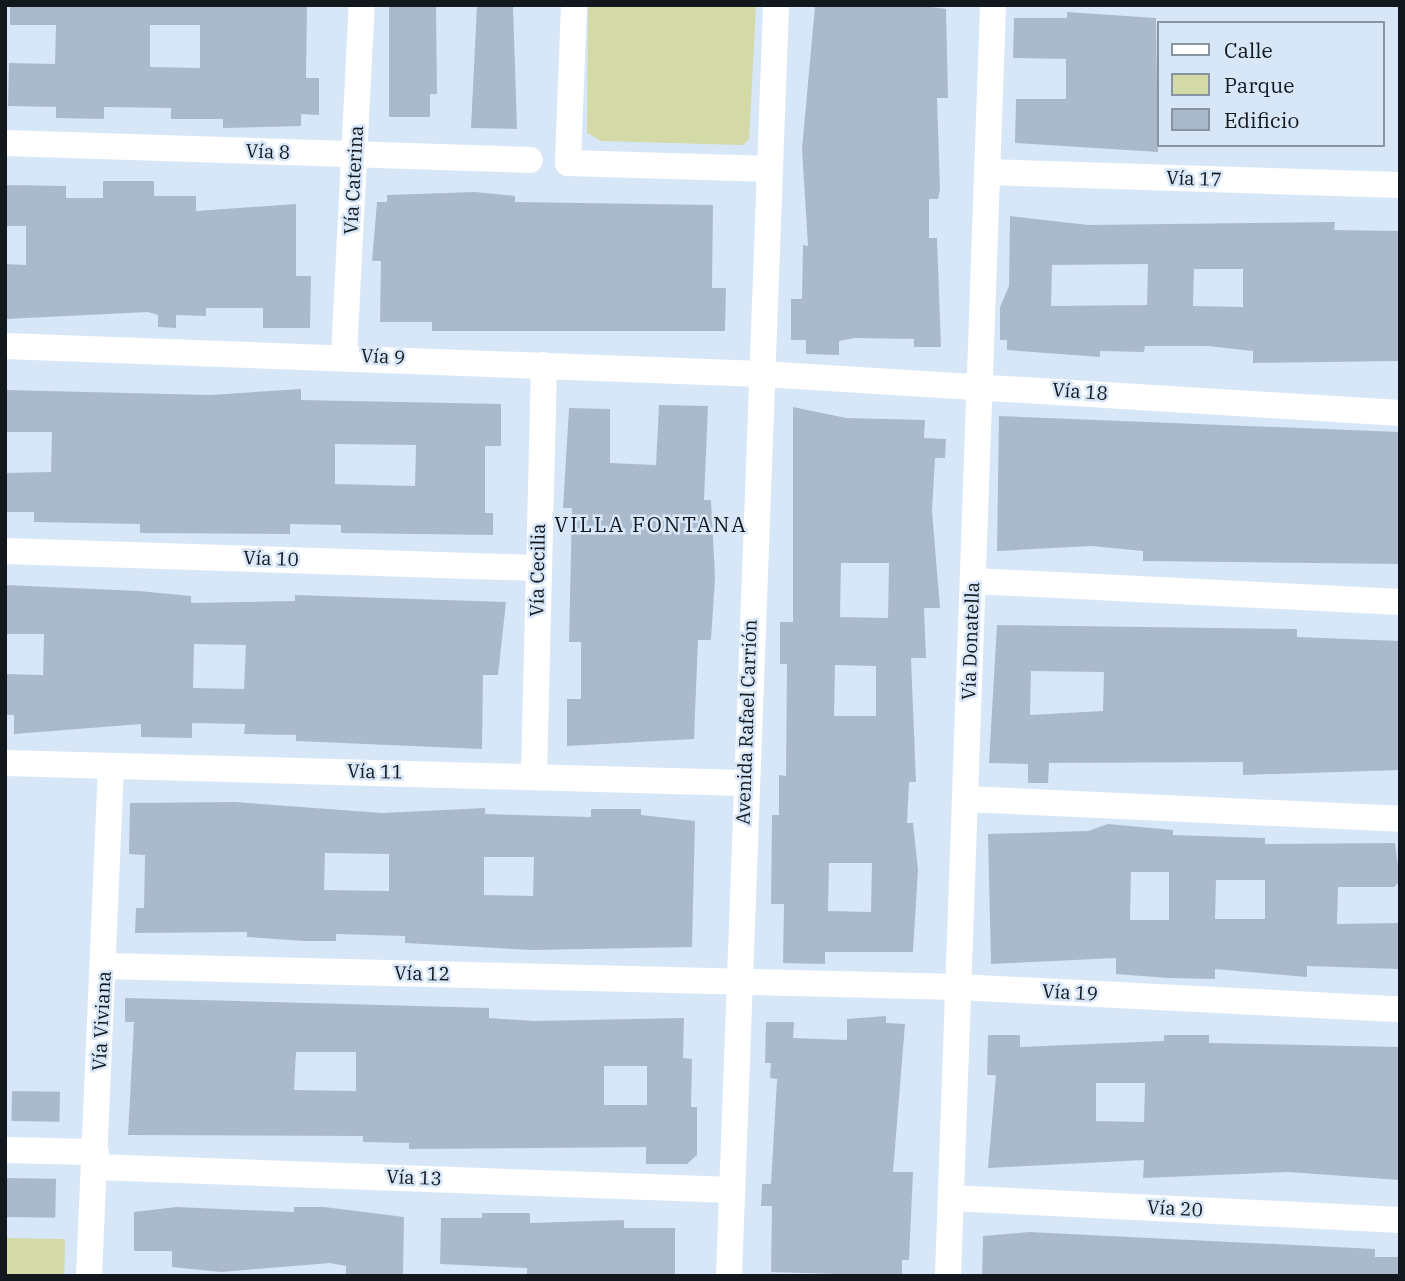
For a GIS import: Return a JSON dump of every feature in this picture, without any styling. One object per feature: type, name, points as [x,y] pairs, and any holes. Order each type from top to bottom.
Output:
[{"type":"street","name":"Vía Caterina","points":[[344,355],[362,5]]},
{"type":"street","points":[[574,5],[569,163],[770,169]]},
{"type":"street","name":"Avenida Rafael Carrión","points":[[729,1276],[744,783],[776,5]]},
{"type":"street","name":"Vía Donatella","points":[[948,1276],[973,581],[983,386],[993,5]]},
{"type":"street","name":"Vía 8","points":[[5,143],[530,160]]},
{"type":"street","name":"Vía 17","points":[[988,172],[1400,185]]},
{"type":"street","name":"Vía 9","points":[[5,346],[344,355],[761,374]]},
{"type":"street","name":"Vía Cecilia","points":[[534,775],[544,365]]},
{"type":"street","name":"Vía 18","points":[[761,374],[1400,413]]},
{"type":"street","name":"Vía 10","points":[[5,551],[537,568]]},
{"type":"street","points":[[973,581],[1400,602]]},
{"type":"street","name":"Vía 11","points":[[5,763],[534,775],[744,783]]},
{"type":"street","name":"Vía Viviana","points":[[89,1276],[105,966],[111,766]]},
{"type":"street","points":[[966,799],[1400,819]]},
{"type":"street","name":"Vía 12","points":[[105,966],[740,981]]},
{"type":"street","name":"Vía 19","points":[[740,981],[959,987],[1400,1009]]},
{"type":"street","name":"Vía 13","points":[[5,1150],[95,1160],[733,1189]]},
{"type":"street","name":"Vía 20","points":[[951,1198],[1400,1220]]},
{"type":"green space","points":[[588,5],[756,5],[749,139],[743,145],[601,141],[587,133]]},
{"type":"green space","points":[[5,1238],[65,1239],[64,1276],[5,1276]]},
{"type":"building","points":[[10,5],[307,5],[306,78],[319,78],[319,115],[301,114],[301,126],[223,128],[223,119],[171,119],[171,108],[104,107],[104,119],[56,118],[56,107],[8,106],[9,63],[55,64],[56,25],[10,25]],"holes":[[[150,25],[200,25],[200,68],[150,67]]]},
{"type":"building","points":[[389,5],[436,5],[437,94],[430,94],[430,117],[389,117]]},
{"type":"building","points":[[477,5],[513,5],[517,129],[471,128]]},
{"type":"building","points":[[918,5],[946,9],[948,98],[937,98],[940,190],[938,199],[929,199],[929,238],[937,238],[941,347],[914,347],[914,339],[855,338],[839,341],[839,355],[806,354],[806,340],[791,340],[791,299],[802,299],[803,245],[808,246],[802,149],[815,6]]},
{"type":"building","points":[[1067,12],[1156,18],[1158,152],[1015,143],[1016,99],[1066,99],[1066,59],[1013,58],[1014,18],[1067,18]]},
{"type":"building","points":[[103,181],[154,181],[154,196],[196,196],[196,211],[296,204],[296,276],[311,276],[310,328],[263,328],[263,308],[206,308],[206,316],[176,315],[176,328],[158,327],[158,315],[148,312],[5,319],[5,264],[26,265],[26,226],[5,226],[5,185],[66,186],[66,198],[103,198]]},
{"type":"building","points":[[475,192],[515,196],[515,202],[713,205],[712,288],[726,288],[725,331],[432,331],[432,322],[380,322],[381,261],[372,261],[377,202],[387,202],[387,195]]},
{"type":"building","points":[[1010,216],[1088,225],[1335,222],[1334,230],[1400,231],[1400,361],[1253,363],[1253,351],[1207,346],[1145,346],[1144,352],[1100,351],[1100,357],[1007,350],[1007,340],[1000,340],[1000,307],[1009,286]],"holes":[[[1148,264],[1147,305],[1051,306],[1052,265]],[[1194,269],[1243,269],[1243,307],[1193,306]]]},
{"type":"building","points":[[301,389],[301,400],[501,404],[501,446],[485,446],[485,513],[493,513],[493,535],[341,533],[341,525],[290,524],[290,534],[140,533],[140,524],[34,522],[34,512],[5,512],[5,473],[51,472],[52,432],[5,432],[5,390],[210,395]],"holes":[[[335,444],[416,445],[415,486],[335,484]]]},
{"type":"building","points":[[659,405],[708,406],[704,500],[711,500],[715,577],[711,640],[698,640],[694,739],[567,746],[567,699],[581,699],[581,642],[569,642],[572,508],[563,508],[569,408],[610,409],[610,463],[656,465]]},
{"type":"building","points":[[793,407],[846,418],[925,420],[924,438],[946,439],[945,458],[935,458],[932,511],[940,608],[924,608],[926,658],[911,658],[916,782],[909,782],[907,823],[913,823],[918,870],[913,952],[825,952],[825,964],[783,963],[784,904],[771,904],[772,815],[779,815],[779,775],[786,776],[787,664],[780,664],[780,622],[793,622]],"holes":[[[841,563],[889,563],[888,618],[840,617]],[[835,665],[876,666],[876,716],[834,716]],[[829,863],[872,863],[871,912],[828,911]]]},
{"type":"building","points":[[999,416],[1400,432],[1400,564],[1143,561],[1143,551],[1091,546],[997,551]]},
{"type":"building","points":[[5,585],[191,596],[191,603],[295,601],[295,595],[506,602],[498,675],[483,675],[482,749],[296,741],[296,735],[244,734],[245,724],[192,723],[192,738],[141,737],[141,724],[14,734],[14,715],[5,715],[5,674],[43,675],[44,634],[5,634]],"holes":[[[194,644],[246,645],[244,689],[193,688]]]},
{"type":"building","points":[[997,625],[1297,629],[1297,637],[1400,641],[1400,770],[1243,775],[1243,762],[1049,763],[1048,783],[1028,783],[1028,764],[989,763]],"holes":[[[1031,671],[1104,672],[1103,711],[1030,715]]]},
{"type":"building","points":[[235,802],[382,813],[485,808],[485,814],[591,817],[591,809],[641,809],[641,815],[695,821],[692,947],[532,950],[405,943],[405,936],[336,934],[336,941],[305,941],[247,937],[247,932],[135,933],[136,908],[144,908],[145,855],[129,854],[130,803]],"holes":[[[325,853],[389,854],[389,891],[324,890]],[[484,857],[534,857],[533,896],[484,895]]]},
{"type":"building","points":[[1108,824],[1173,830],[1173,835],[1265,838],[1265,844],[1395,843],[1400,881],[1394,887],[1338,887],[1337,924],[1400,923],[1400,969],[1307,966],[1307,977],[1215,969],[1215,979],[1116,974],[1116,958],[991,964],[988,834],[1088,831]],"holes":[[[1131,872],[1169,872],[1169,920],[1130,920]],[[1216,880],[1265,880],[1265,919],[1215,919]]]},
{"type":"building","points":[[125,998],[489,1008],[489,1018],[534,1021],[684,1018],[683,1058],[692,1059],[691,1107],[697,1107],[697,1155],[687,1164],[646,1164],[646,1147],[409,1149],[409,1143],[363,1142],[363,1136],[128,1135],[134,1022],[125,1022]],"holes":[[[296,1052],[356,1052],[356,1091],[294,1090]],[[604,1066],[647,1066],[647,1105],[604,1105]]]},
{"type":"building","points":[[886,1016],[886,1023],[905,1024],[893,1172],[913,1172],[909,1260],[902,1260],[902,1276],[771,1272],[772,1206],[761,1206],[762,1184],[771,1184],[777,1079],[770,1078],[771,1063],[765,1063],[766,1022],[794,1022],[793,1038],[847,1040],[847,1019]]},
{"type":"building","points":[[988,1035],[1020,1035],[1020,1047],[1164,1041],[1164,1035],[1209,1035],[1209,1043],[1400,1047],[1400,1180],[1288,1172],[1143,1178],[1144,1160],[988,1168],[996,1075],[987,1075]],"holes":[[[1096,1083],[1145,1083],[1144,1122],[1096,1121]]]},
{"type":"building","points":[[12,1091],[60,1092],[59,1122],[11,1121]]},
{"type":"building","points":[[6,1178],[56,1179],[55,1218],[5,1217]]},
{"type":"building","points":[[176,1207],[294,1212],[294,1207],[324,1207],[404,1217],[403,1274],[346,1275],[346,1266],[330,1263],[221,1272],[172,1267],[172,1251],[134,1251],[134,1212]]},
{"type":"building","points":[[482,1213],[530,1213],[530,1223],[624,1220],[624,1228],[675,1228],[675,1276],[527,1276],[527,1268],[440,1264],[441,1218],[482,1218]]},
{"type":"building","points":[[1029,1232],[1375,1249],[1375,1257],[1400,1257],[1400,1276],[982,1276],[983,1236]]},
{"type":"district","name":"VILLA FONTANA","points":[[651,524]]}]
